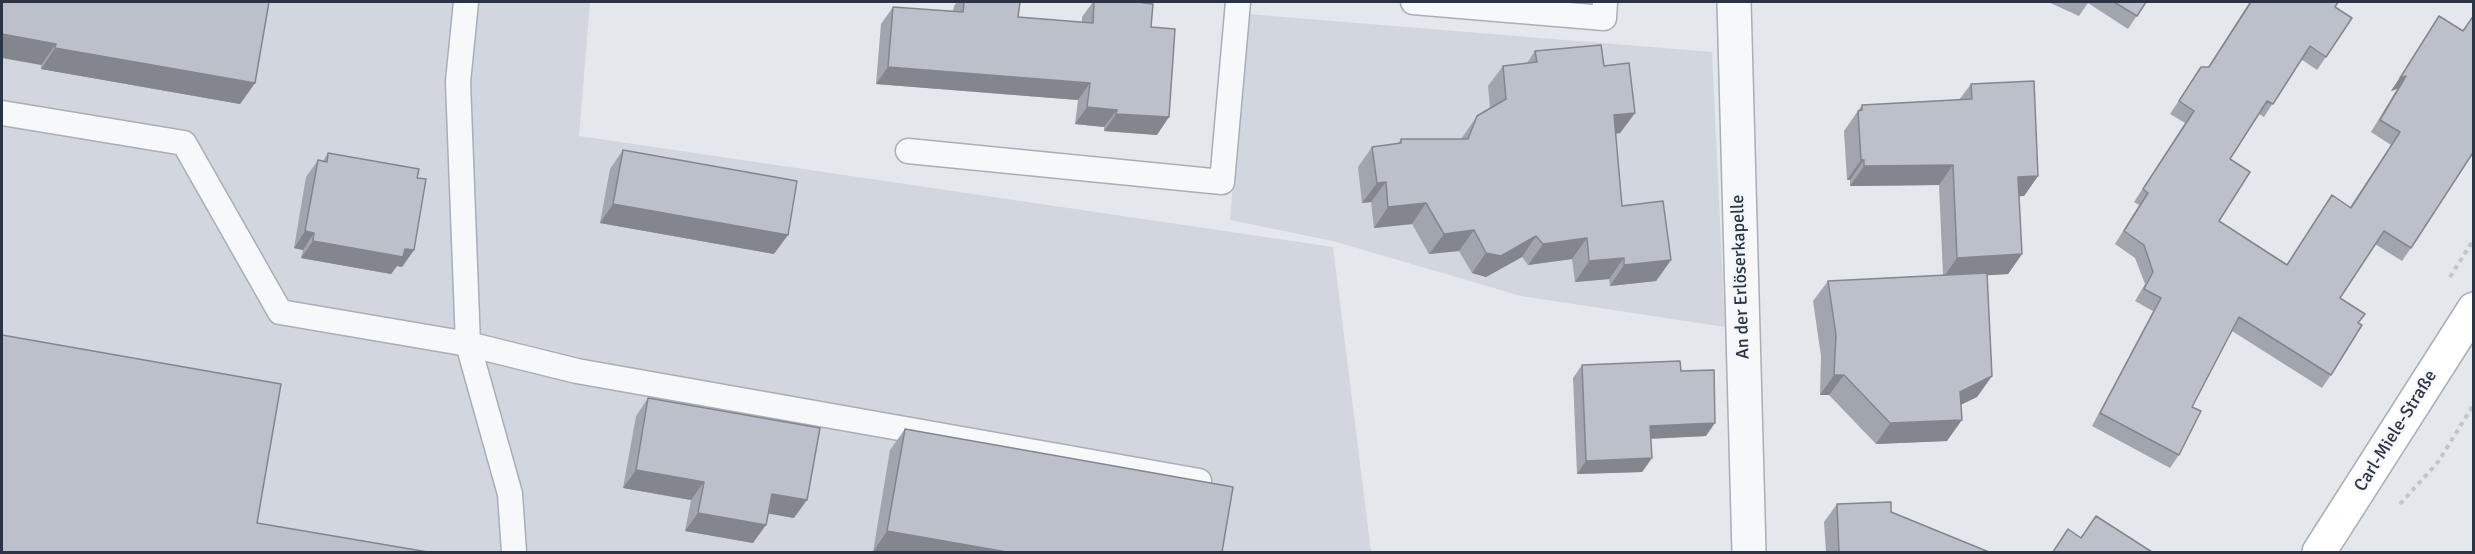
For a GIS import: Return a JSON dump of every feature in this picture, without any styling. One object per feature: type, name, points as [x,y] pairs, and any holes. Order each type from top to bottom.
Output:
[{"type":"street","name":"An der Erlöserkapelle","points":[[1734,2],[1749,552]]},
{"type":"street","name":"Carl-Miele-Straße","points":[[2319,552],[2474,309]]},
{"type":"lane","points":[[466,2],[458,82],[468,344],[510,494],[514,552]]},
{"type":"lane","points":[[908,151],[1222,182],[1238,2]]},
{"type":"lane","points":[[1413,2],[1604,18],[1605,2]]},
{"type":"lane","points":[[2,113],[184,143],[280,312],[468,344],[577,371],[1199,481]]},
{"type":"path","points":[[2393,513],[2438,462],[2474,404]]},
{"type":"shaded area","points":[[2,2],[590,2],[579,136],[1333,247],[1371,552],[2,552]]},
{"type":"shaded area","points":[[1247,14],[1712,52],[1725,327],[1521,296],[1333,241],[1230,220]]},
{"type":"building","points":[[2,2],[269,2],[255,83],[55,48],[56,44],[2,34]]},
{"type":"building","points":[[964,2],[1020,2],[1018,17],[1093,23],[1094,2],[1153,4],[1151,27],[1175,29],[1169,117],[1116,114],[1117,110],[1087,107],[1090,83],[888,67],[893,7],[963,12]]},
{"type":"building","points":[[2114,2],[2146,2],[2137,16]]},
{"type":"building","points":[[2251,2],[2338,2],[2335,7],[2352,18],[2326,57],[2310,46],[2273,104],[2267,101],[2230,159],[2250,172],[2219,221],[2287,265],[2332,195],[2351,208],[2400,132],[2380,120],[2406,76],[2400,78],[2439,16],[2463,31],[2474,15],[2474,151],[2411,248],[2384,231],[2340,298],[2365,314],[2358,323],[2362,325],[2331,375],[2239,317],[2192,407],[2201,411],[2179,455],[2100,413],[2161,298],[2144,289],[2153,272],[2144,245],[2124,231],[2148,193],[2143,189],[2194,111],[2179,101],[2201,67],[2209,67]]},
{"type":"building","points":[[1601,45],[1604,66],[1629,63],[1635,113],[1614,115],[1622,206],[1663,201],[1671,260],[1624,265],[1624,258],[1589,261],[1587,238],[1543,244],[1536,236],[1501,256],[1486,253],[1474,230],[1444,234],[1426,203],[1388,207],[1386,182],[1377,183],[1372,147],[1401,143],[1401,139],[1468,139],[1477,116],[1506,99],[1503,66],[1537,62],[1535,51]]},
{"type":"building","points":[[2034,81],[2038,176],[2018,177],[2022,254],[1957,258],[1953,165],[1864,166],[1864,160],[1861,160],[1858,111],[1862,110],[1862,105],[1972,99],[1971,84]]},
{"type":"building","points":[[623,150],[797,181],[788,235],[613,204]]},
{"type":"building","points":[[328,153],[419,169],[417,178],[426,179],[414,250],[405,249],[403,257],[313,241],[314,233],[305,231],[318,160],[327,162]]},
{"type":"building","points":[[1987,273],[1992,376],[1960,392],[1962,420],[1890,423],[1844,375],[1834,375],[1836,335],[1828,281]]},
{"type":"building","points":[[2,335],[281,384],[257,523],[428,552],[2,552]]},
{"type":"building","points":[[1680,361],[1681,371],[1714,370],[1715,423],[1650,426],[1652,458],[1586,461],[1582,365]]},
{"type":"building","points":[[648,398],[820,428],[807,500],[772,494],[766,525],[698,513],[704,482],[636,470]]},
{"type":"building","points":[[905,429],[1233,487],[1222,552],[1007,552],[887,531]]},
{"type":"building","points":[[1891,502],[1891,512],[1989,552],[1839,552],[1837,504]]},
{"type":"building","points":[[2096,516],[2152,552],[2053,552],[2068,529],[2081,538]]}]
